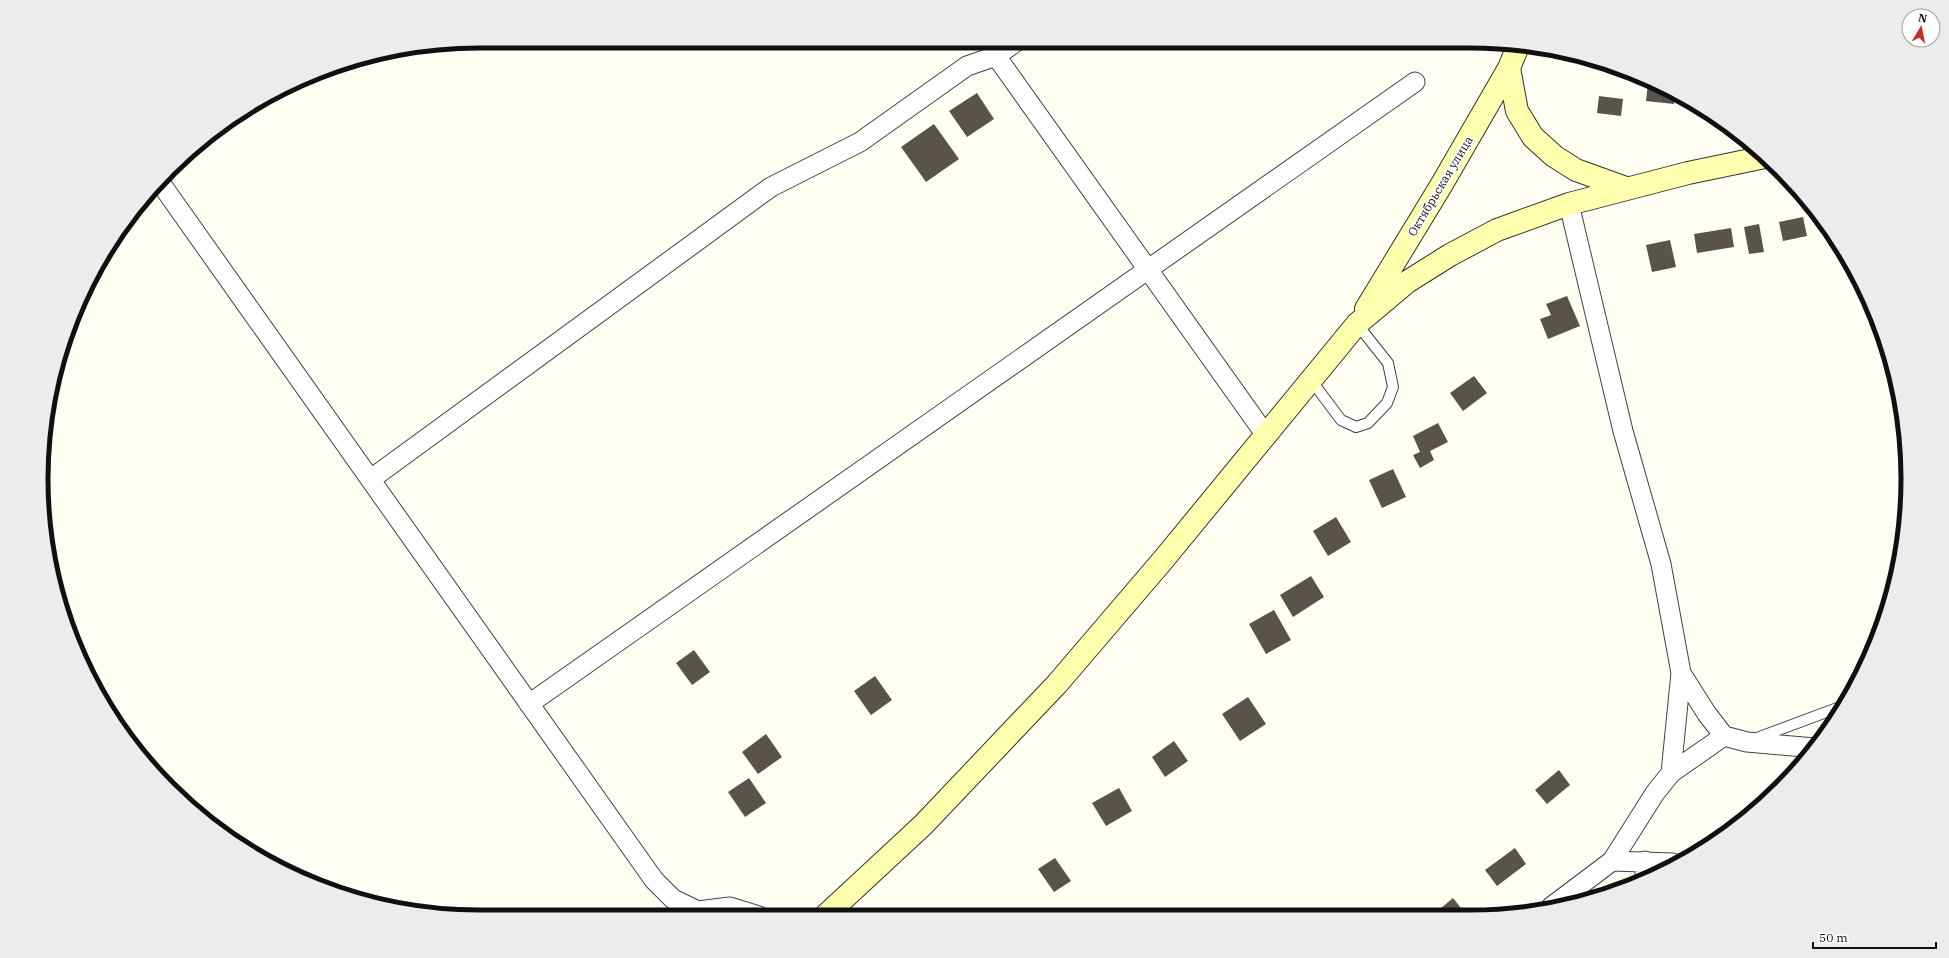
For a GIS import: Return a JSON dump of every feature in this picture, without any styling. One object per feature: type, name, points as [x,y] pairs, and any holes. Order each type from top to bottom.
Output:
[{"type":"street","points":[[371,479],[770,187],[860,142],[967,66],[996,56],[1007,48]]},
{"type":"street","name":"Октябрьская улица","points":[[1357,324],[1442,184],[1509,68],[1516,51]]},
{"type":"street","points":[[996,56],[1265,434]]},
{"type":"street","points":[[1509,68],[1517,111],[1533,137],[1554,156],[1576,170],[1626,188]]},
{"type":"street","points":[[529,704],[1415,82]]},
{"type":"street","points":[[831,910],[923,824],[1057,684],[1163,560],[1265,434],[1357,324],[1407,282],[1450,255],[1497,230],[1569,204],[1688,173],[1758,158]]},
{"type":"street","points":[[163,186],[654,880],[673,899],[696,910]]},
{"type":"street","points":[[1569,204],[1623,431],[1661,564],[1681,673],[1672,772]]},
{"type":"street","points":[[1681,673],[1707,714],[1724,736],[1747,742],[1807,747]]},
{"type":"street","points":[[1559,901],[1612,861],[1655,793],[1672,772],[1724,736]]},
{"type":"street","points":[[1612,861],[1645,870],[1658,867]]},
{"type":"street","points":[[706,910],[730,907],[740,910]]},
{"type":"lane","points":[[1311,380],[1341,420],[1356,427],[1368,423],[1387,403],[1393,387],[1388,363],[1357,324]]},
{"type":"lane","points":[[1747,742],[1833,710]]},
{"type":"building","points":[[1648,86],[1674,100],[1674,104],[1646,101]]},
{"type":"building","points":[[977,93],[994,119],[967,137],[949,111]]},
{"type":"building","points":[[1599,96],[1623,99],[1621,116],[1597,113]]},
{"type":"building","points":[[934,124],[959,159],[926,182],[901,147]]},
{"type":"building","points":[[1803,217],[1807,236],[1783,241],[1779,222]]},
{"type":"building","points":[[1759,224],[1764,252],[1749,254],[1744,227]]},
{"type":"building","points":[[1731,228],[1734,247],[1697,253],[1694,234]]},
{"type":"building","points":[[1670,240],[1676,267],[1652,272],[1646,245]]},
{"type":"building","points":[[1567,296],[1580,326],[1548,339],[1540,319],[1551,315],[1546,304]]},
{"type":"building","points":[[1474,376],[1487,393],[1463,411],[1450,393]]},
{"type":"building","points":[[1438,423],[1448,442],[1430,451],[1434,460],[1420,468],[1413,455],[1420,452],[1413,436]]},
{"type":"building","points":[[1393,469],[1406,497],[1382,508],[1369,480]]},
{"type":"building","points":[[1336,517],[1351,542],[1328,556],[1313,531]]},
{"type":"building","points":[[1311,576],[1324,597],[1293,617],[1280,595]]},
{"type":"building","points":[[1274,610],[1291,640],[1266,654],[1249,624]]},
{"type":"building","points":[[694,650],[710,672],[692,685],[676,663]]},
{"type":"building","points":[[875,676],[892,700],[871,715],[854,691]]},
{"type":"building","points":[[1248,697],[1266,724],[1240,741],[1222,714]]},
{"type":"building","points":[[766,734],[782,757],[758,774],[742,752]]},
{"type":"building","points":[[1174,741],[1188,761],[1165,777],[1152,757]]},
{"type":"building","points":[[1559,770],[1570,785],[1547,804],[1535,790]]},
{"type":"building","points":[[749,778],[766,803],[745,817],[728,792]]},
{"type":"building","points":[[1119,788],[1132,811],[1106,826],[1092,803]]},
{"type":"building","points":[[1515,848],[1526,864],[1497,886],[1485,870]]},
{"type":"building","points":[[1055,858],[1071,881],[1054,892],[1038,869]]},
{"type":"building","points":[[1453,898],[1463,910],[1439,910]]}]
